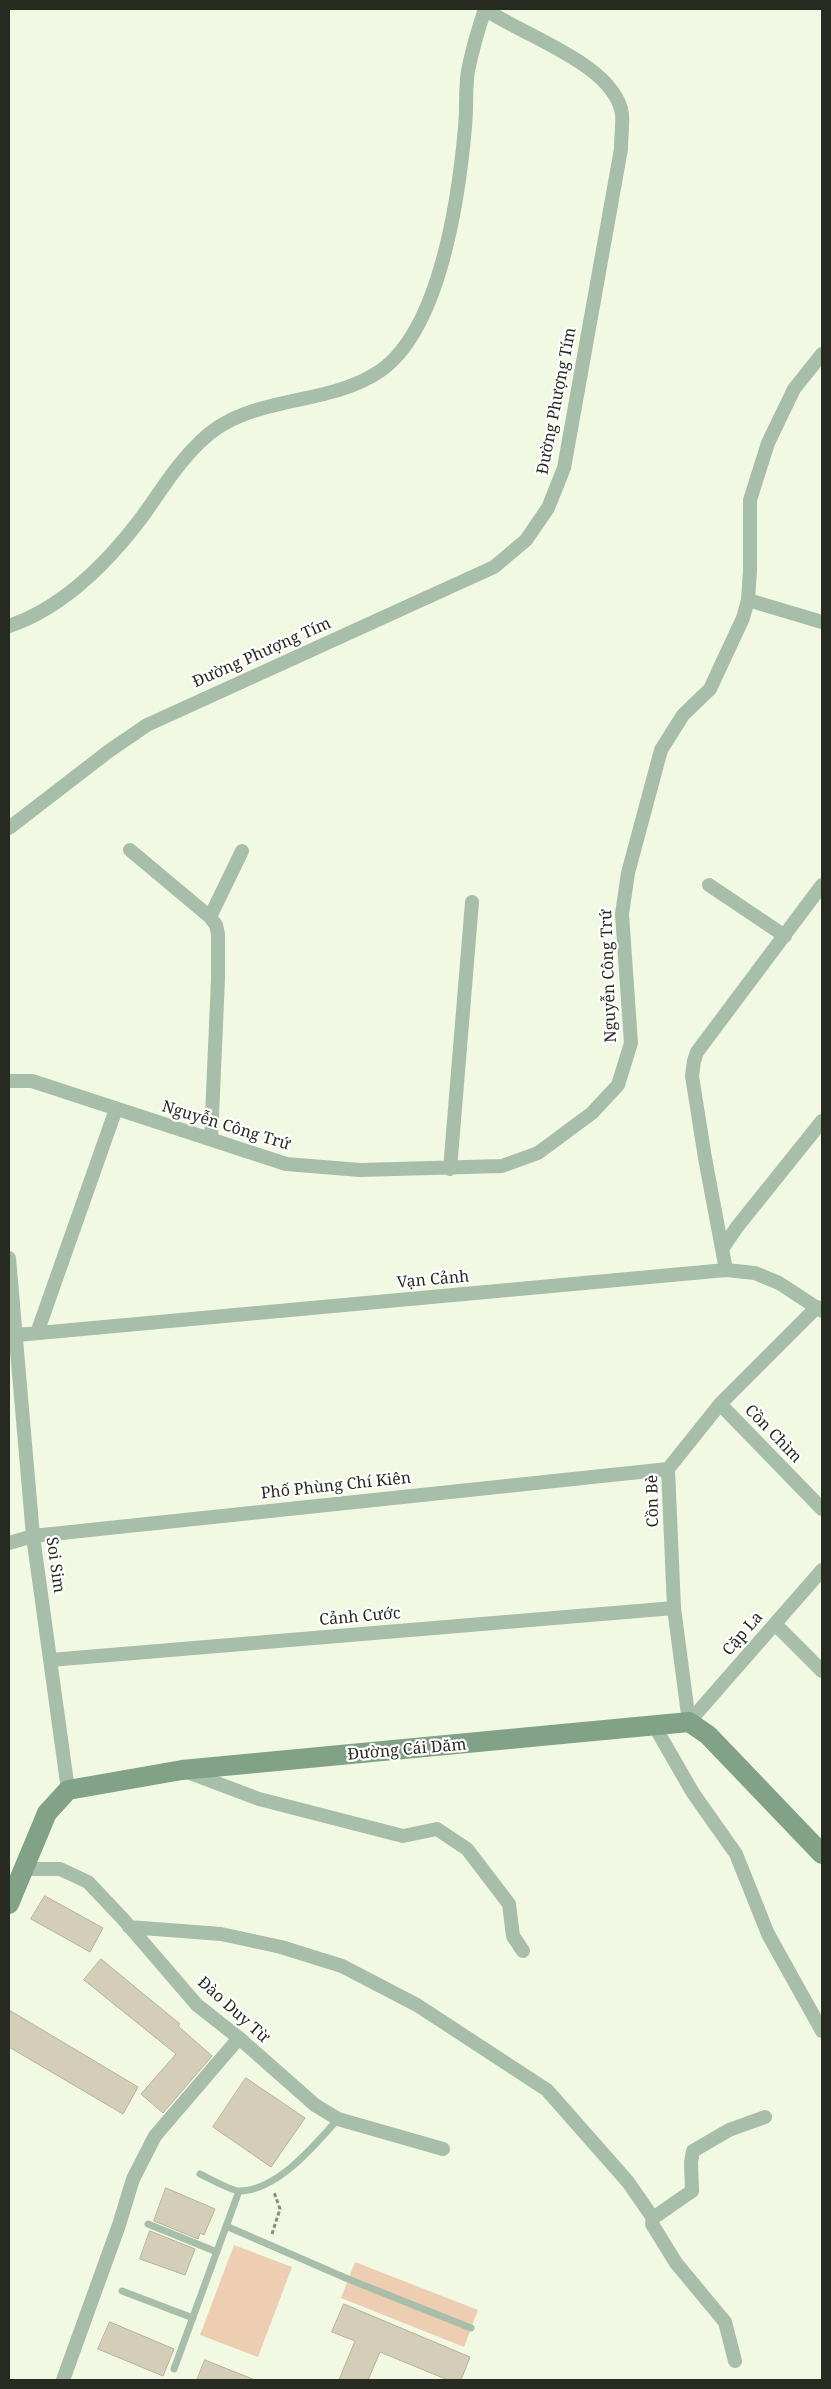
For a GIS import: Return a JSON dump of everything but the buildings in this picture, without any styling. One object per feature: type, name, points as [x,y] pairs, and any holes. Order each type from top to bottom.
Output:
[{"type":"street","name":"Đường Phượng Tím","points":[[9,626],[24,621],[86,579],[116,549],[200,441],[226,422],[263,407],[350,388],[382,370],[405,347],[426,310],[454,215],[465,127],[468,73],[474,40],[486,9],[582,62],[612,91],[622,113],[621,149],[564,468],[548,508],[526,540],[494,567],[147,725],[109,751],[9,828]]},
{"type":"street","name":"Nguyễn Công Trứ","points":[[9,1081],[32,1081],[286,1164],[360,1170],[450,1169],[502,1166],[538,1153],[592,1113],[618,1085],[631,1043],[622,914],[628,873],[660,750],[683,715],[710,689],[744,618],[748,600],[750,500],[768,442],[790,398],[817,358],[822,354]]},
{"type":"street","points":[[748,600],[822,622]]},
{"type":"street","points":[[130,850],[210,917],[216,925],[218,934],[211,1140]]},
{"type":"street","points":[[210,917],[242,851]]},
{"type":"street","points":[[709,885],[785,936]]},
{"type":"street","points":[[726,1270],[692,1076],[694,1062],[698,1052],[822,885]]},
{"type":"street","points":[[450,1169],[472,902]]},
{"type":"street","points":[[13,1340],[37,1333],[116,1109]]},
{"type":"street","points":[[722,1249],[737,1227],[822,1121]]},
{"type":"street","name":"Soi Sim","points":[[9,1258],[13,1340],[33,1536],[68,1790]]},
{"type":"street","name":"Vạn Cảnh","points":[[37,1333],[726,1270],[755,1273],[779,1284],[820,1309]]},
{"type":"street","name":"Cồn Bè","points":[[689,1722],[674,1608],[668,1469],[720,1404],[820,1309]]},
{"type":"street","name":"Cồn Chìm","points":[[720,1404],[822,1509]]},
{"type":"street","name":"Phố Phùng Chí Kiên","points":[[9,1543],[33,1536],[668,1469]]},
{"type":"street","name":"Cặp La","points":[[689,1722],[822,1570]]},
{"type":"street","name":"Cảnh Cước","points":[[50,1660],[674,1608]]},
{"type":"street","points":[[775,1624],[822,1671]]},
{"type":"street","points":[[689,1722],[708,1735],[822,1854]]},
{"type":"street","name":"Đường Cái Dăm","points":[[68,1790],[182,1770],[654,1727],[689,1722]]},
{"type":"street","points":[[654,1727],[693,1793],[736,1854],[768,1934],[822,2031]]},
{"type":"street","points":[[182,1770],[259,1799],[403,1836],[438,1829],[467,1849],[509,1904],[513,1936],[523,1951]]},
{"type":"street","points":[[9,1904],[47,1813],[68,1790]]},
{"type":"street","name":"Đào Duy Từ","points":[[24,1869],[60,1869],[88,1882],[197,2005],[240,2038],[315,2104],[338,2119],[444,2149]]},
{"type":"street","points":[[129,1927],[165,1928],[221,1934],[281,1947],[342,1966],[417,2005],[546,2090],[628,2182],[653,2218],[652,2224],[676,2263],[725,2322],[735,2361]]},
{"type":"street","points":[[63,2380],[119,2225],[133,2179],[155,2136],[240,2038]]},
{"type":"street","points":[[653,2218],[692,2191],[691,2162],[693,2152],[729,2130],[766,2117]]},
{"type":"lane","points":[[200,2174],[239,2191],[271,2182],[303,2158],[338,2119]]},
{"type":"lane","points":[[174,2368],[239,2191]]},
{"type":"lane","points":[[148,2224],[216,2252]]},
{"type":"lane","points":[[226,2226],[348,2279],[471,2328]]},
{"type":"lane","points":[[122,2291],[192,2318]]},
{"type":"path","points":[[268,2244],[280,2209],[271,2182]]},
{"type":"shaded area","points":[[234,2245],[292,2267],[258,2357],[200,2335]]},
{"type":"shaded area","points":[[355,2262],[478,2310],[464,2347],[341,2298]]}]
